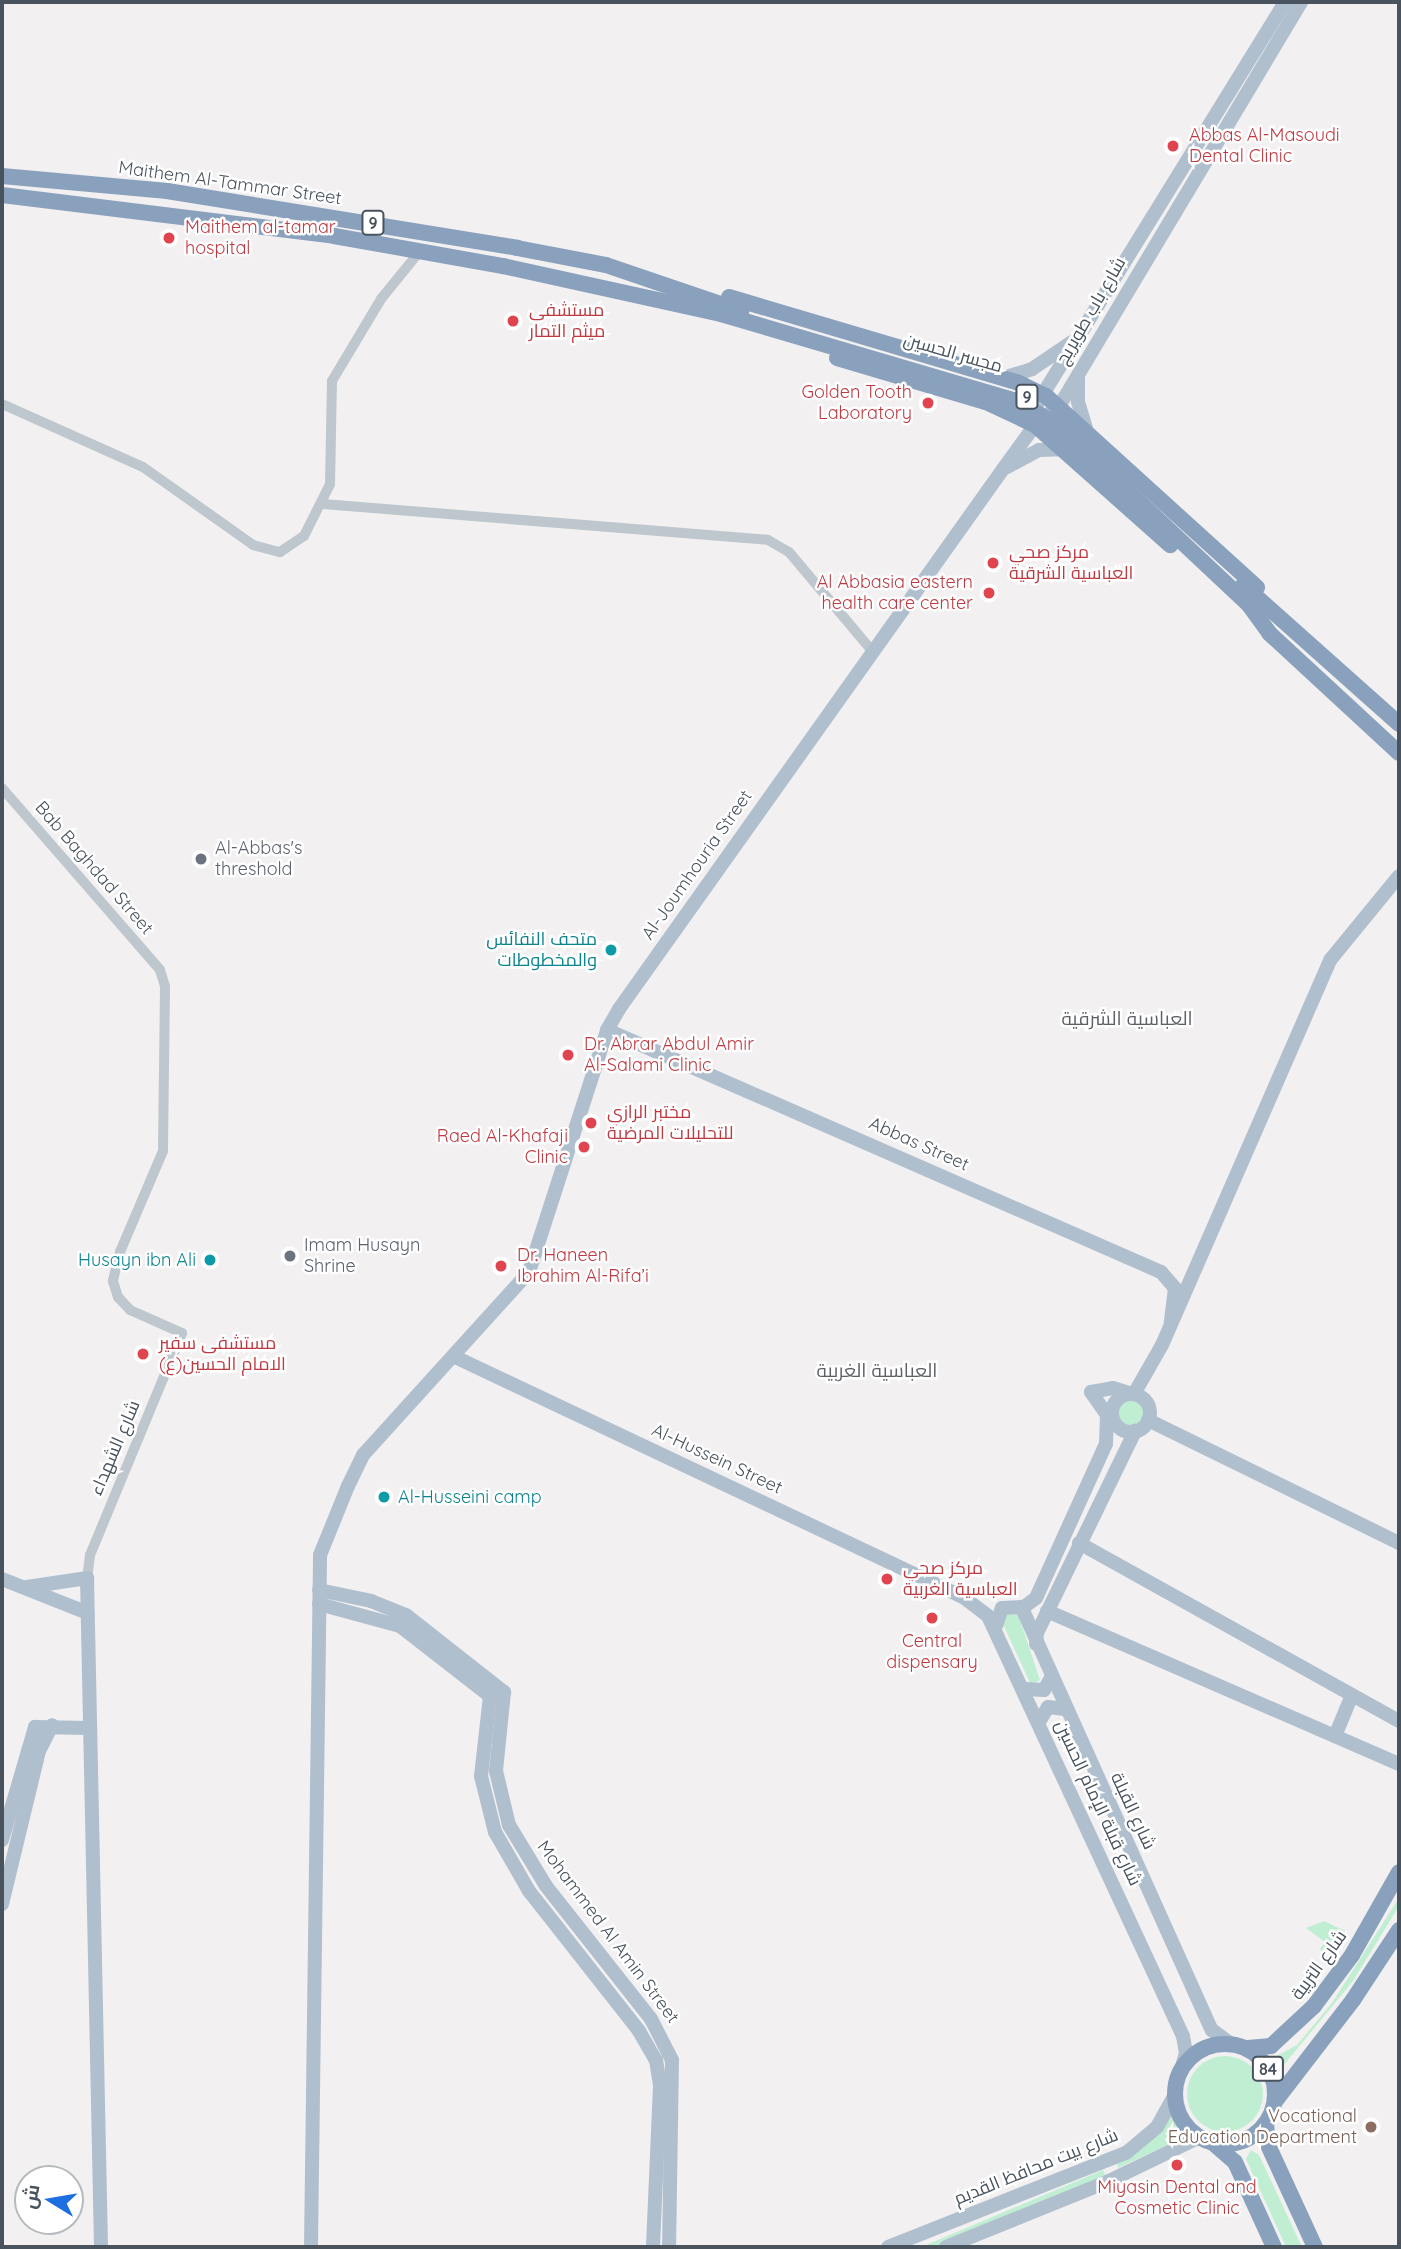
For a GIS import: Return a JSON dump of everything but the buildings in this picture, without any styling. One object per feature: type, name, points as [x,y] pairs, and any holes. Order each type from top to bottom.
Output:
[{"type":"highway","name":"Maithem Al-Tammar Street","points":[[2,176],[167,191],[506,246],[606,265],[690,290],[735,314]]},
{"type":"highway","points":[[164,214],[173,203],[167,191]]},
{"type":"highway","name":"9","points":[[2,195],[199,218],[420,251],[503,266],[686,310],[735,314]]},
{"type":"highway","points":[[199,218],[189,206],[201,196]]},
{"type":"highway","points":[[475,261],[483,251],[481,242]]},
{"type":"highway","points":[[503,266],[498,252],[506,246]]},
{"type":"highway","points":[[690,290],[735,299],[1003,378],[1043,394],[1086,428],[1263,593],[1281,616]]},
{"type":"highway","points":[[686,310],[728,327],[986,402],[1035,425],[1269,633]]},
{"type":"highway","name":"مجسر الحسين","points":[[735,314],[935,374],[1028,407],[1084,450],[1253,601]]},
{"type":"highway","name":"9","points":[[1253,601],[1281,616],[1399,724]]},
{"type":"highway","name":"9","points":[[1253,601],[1269,633],[1399,753]]},
{"type":"highway","name":"شارع التربية","points":[[1238,2046],[1262,2050],[1271,2046],[1307,2014],[1352,1955],[1399,1872]]},
{"type":"highway","name":"84","points":[[1315,2247],[1268,2144],[1266,2123],[1282,2087],[1365,1984],[1399,1930]]},
{"type":"highway","name":"84","points":[[1181,2071],[1202,2050],[1238,2046],[1266,2064],[1275,2089],[1275,2102]]},
{"type":"highway","points":[[1181,2071],[1175,2095],[1182,2119],[1235,2162],[1274,2247]]},
{"type":"highway","points":[[1205,2139],[1235,2143],[1266,2123]]},
{"type":"main road","name":"شارع باب طويريج","points":[[1266,45],[1076,339],[1031,415],[1035,425],[1060,405],[1278,25],[1285,2]]},
{"type":"main road","name":"شارع باب طويريج","points":[[1278,25],[1301,2]]},
{"type":"main road","points":[[1003,378],[1032,369],[1076,339]]},
{"type":"main road","points":[[1079,370],[1078,402],[1086,428]]},
{"type":"main road","name":"Al-Joumhouria Street","points":[[319,1597],[320,1555],[363,1455],[529,1272],[607,1030],[872,651],[1035,425]]},
{"type":"main road","points":[[1003,469],[1039,450],[1062,449]]},
{"type":"main road","points":[[1135,1431],[1119,1428],[1112,1414],[1118,1399],[1133,1394],[1171,1324],[1331,959],[1399,876]]},
{"type":"main road","name":"Abbas Street","points":[[607,1030],[1161,1272],[1175,1288],[1171,1324]]},
{"type":"main road","name":"Al-Hussein Street","points":[[454,1357],[963,1597]]},
{"type":"main road","points":[[996,1626],[1002,1608],[1022,1608],[1036,1598],[1106,1444],[1107,1415],[1091,1392],[1110,1387],[1133,1394],[1147,1404],[1148,1420]]},
{"type":"main road","points":[[1036,1645],[1047,1611],[1079,1543],[1135,1431],[1148,1420]]},
{"type":"main road","points":[[1148,1420],[1399,1545],[1399,1558]]},
{"type":"main road","points":[[1079,1543],[1399,1721]]},
{"type":"main road","points":[[27,1587],[87,1578],[88,1728],[101,2247]]},
{"type":"main road","points":[[2,1579],[88,1613]]},
{"type":"main road","points":[[310,2247],[319,1597]]},
{"type":"main road","name":"Mohammed Al Amin Street","points":[[319,1597],[400,1626],[490,1696],[480,1765],[485,1802],[495,1832],[529,1891],[639,2031],[657,2066],[653,2243]]},
{"type":"main road","name":"Mohammed Al Amin Street","points":[[319,1597],[371,1601],[406,1615],[505,1692],[496,1771],[509,1825],[546,1886],[650,2019],[672,2060],[669,2244]]},
{"type":"main road","name":"شارع قبلة الإمام الحسين","points":[[963,1597],[996,1626],[1025,1689],[1183,2036],[1186,2053],[1181,2071]]},
{"type":"main road","name":"شارع القبلة","points":[[1022,1608],[1036,1645],[1212,2030],[1238,2046]]},
{"type":"main road","points":[[1047,1611],[1399,1763]]},
{"type":"main road","points":[[1025,1689],[1044,1690],[1051,1678]]},
{"type":"main road","points":[[1335,1736],[1352,1695]]},
{"type":"main road","points":[[1039,1722],[1048,1707],[1065,1709]]},
{"type":"main road","points":[[2,1904],[38,1751],[52,1725]]},
{"type":"main road","points":[[2,1840],[27,1741],[37,1726],[88,1728]]},
{"type":"main road","name":"شارع بيت محافظ القديم","points":[[888,2247],[1108,2160],[1151,2134],[1175,2095]]},
{"type":"main road","points":[[946,2247],[1205,2139]]},
{"type":"main road","points":[[1108,2160],[1109,2171],[1116,2178]]},
{"type":"main road","points":[[653,2243],[669,2244]]},
{"type":"street","points":[[2,404],[143,467],[253,545],[280,552],[294,545],[323,504],[334,464],[332,381],[381,299],[420,251]]},
{"type":"street","points":[[323,504],[768,540],[789,552],[872,651]]},
{"type":"street","name":"Bab Baghdad Street","points":[[2,788],[160,970],[165,986],[163,1151],[120,1252],[113,1281],[118,1297],[130,1310],[182,1333]]},
{"type":"street","name":"شارع الشهداء","points":[[87,1578],[90,1555],[182,1333]]},
{"type":"green space","points":[[1131,1399],[1141,1403],[1145,1413],[1141,1423],[1131,1427],[1121,1423],[1117,1413],[1121,1403]]},
{"type":"green space","points":[[1018,1614],[1040,1680],[1031,1685],[1003,1624],[1006,1615]]},
{"type":"green space","points":[[1399,1898],[1399,1906],[1353,1981],[1278,2072],[1271,2059],[1297,2045],[1332,2003]]},
{"type":"green space","points":[[1324,1921],[1345,1931],[1326,1956],[1320,1949],[1325,1942],[1306,1928]]},
{"type":"green space","points":[[1225,2056],[1239,2059],[1252,2067],[1260,2080],[1263,2094],[1260,2108],[1252,2121],[1239,2129],[1225,2132],[1211,2129],[1198,2121],[1190,2108],[1187,2094],[1190,2080],[1198,2067],[1211,2059]]},
{"type":"green space","points":[[1171,2116],[1187,2136],[1118,2168],[1117,2163]]},
{"type":"green space","points":[[1251,2150],[1259,2155],[1302,2247],[1286,2247],[1246,2159]]},
{"type":"green space","points":[[1103,2170],[1106,2177],[942,2247],[922,2247]]},
{"type":"place","name":"Abbas Al-Masoudi Dental Clinic","points":[[1173,146]]},
{"type":"place","name":"Maithem al-tamar hospital","points":[[169,238]]},
{"type":"place","name":"مستشفى ميثم التمار","points":[[513,321]]},
{"type":"place","name":"Golden Tooth Laboratory","points":[[928,403]]},
{"type":"place","name":"مركز صحي العباسية الشرقية","points":[[993,563]]},
{"type":"place","name":"Al Abbasia eastern health care center","points":[[989,593]]},
{"type":"place","name":"Al-Abbas's threshold","points":[[201,859]]},
{"type":"place","name":"متحف النفائس والمخطوطات","points":[[611,950]]},
{"type":"place","name":"Dr. Abrar Abdul Amir Al-Salami Clinic","points":[[568,1055]]},
{"type":"place","name":"مختبر الرازي للتحليلات المرضية","points":[[591,1123]]},
{"type":"place","name":"Raed Al-Khafaji Clinic","points":[[584,1147]]},
{"type":"place","name":"Imam Husayn Shrine","points":[[290,1256]]},
{"type":"place","name":"Husayn ibn Ali","points":[[210,1260]]},
{"type":"place","name":"Dr. Haneen Ibrahim Al-Rifa’i","points":[[501,1266]]},
{"type":"place","name":"مستشفى سفير الامام الحسين(ع)","points":[[143,1354]]},
{"type":"place","name":"Al-Husseini camp","points":[[384,1497]]},
{"type":"place","name":"مركز صحي العباسية الغربية","points":[[887,1579]]},
{"type":"place","name":"Central dispensary","points":[[932,1618]]},
{"type":"place","name":"Vocational Education Department","points":[[1371,2127]]},
{"type":"place","name":"Miyasin Dental and Cosmetic Clinic","points":[[1177,2165]]},
{"type":"district","name":"العباسية الشرقية","points":[[1127,1019]]},
{"type":"district","name":"العباسية الغربية","points":[[877,1371]]}]
